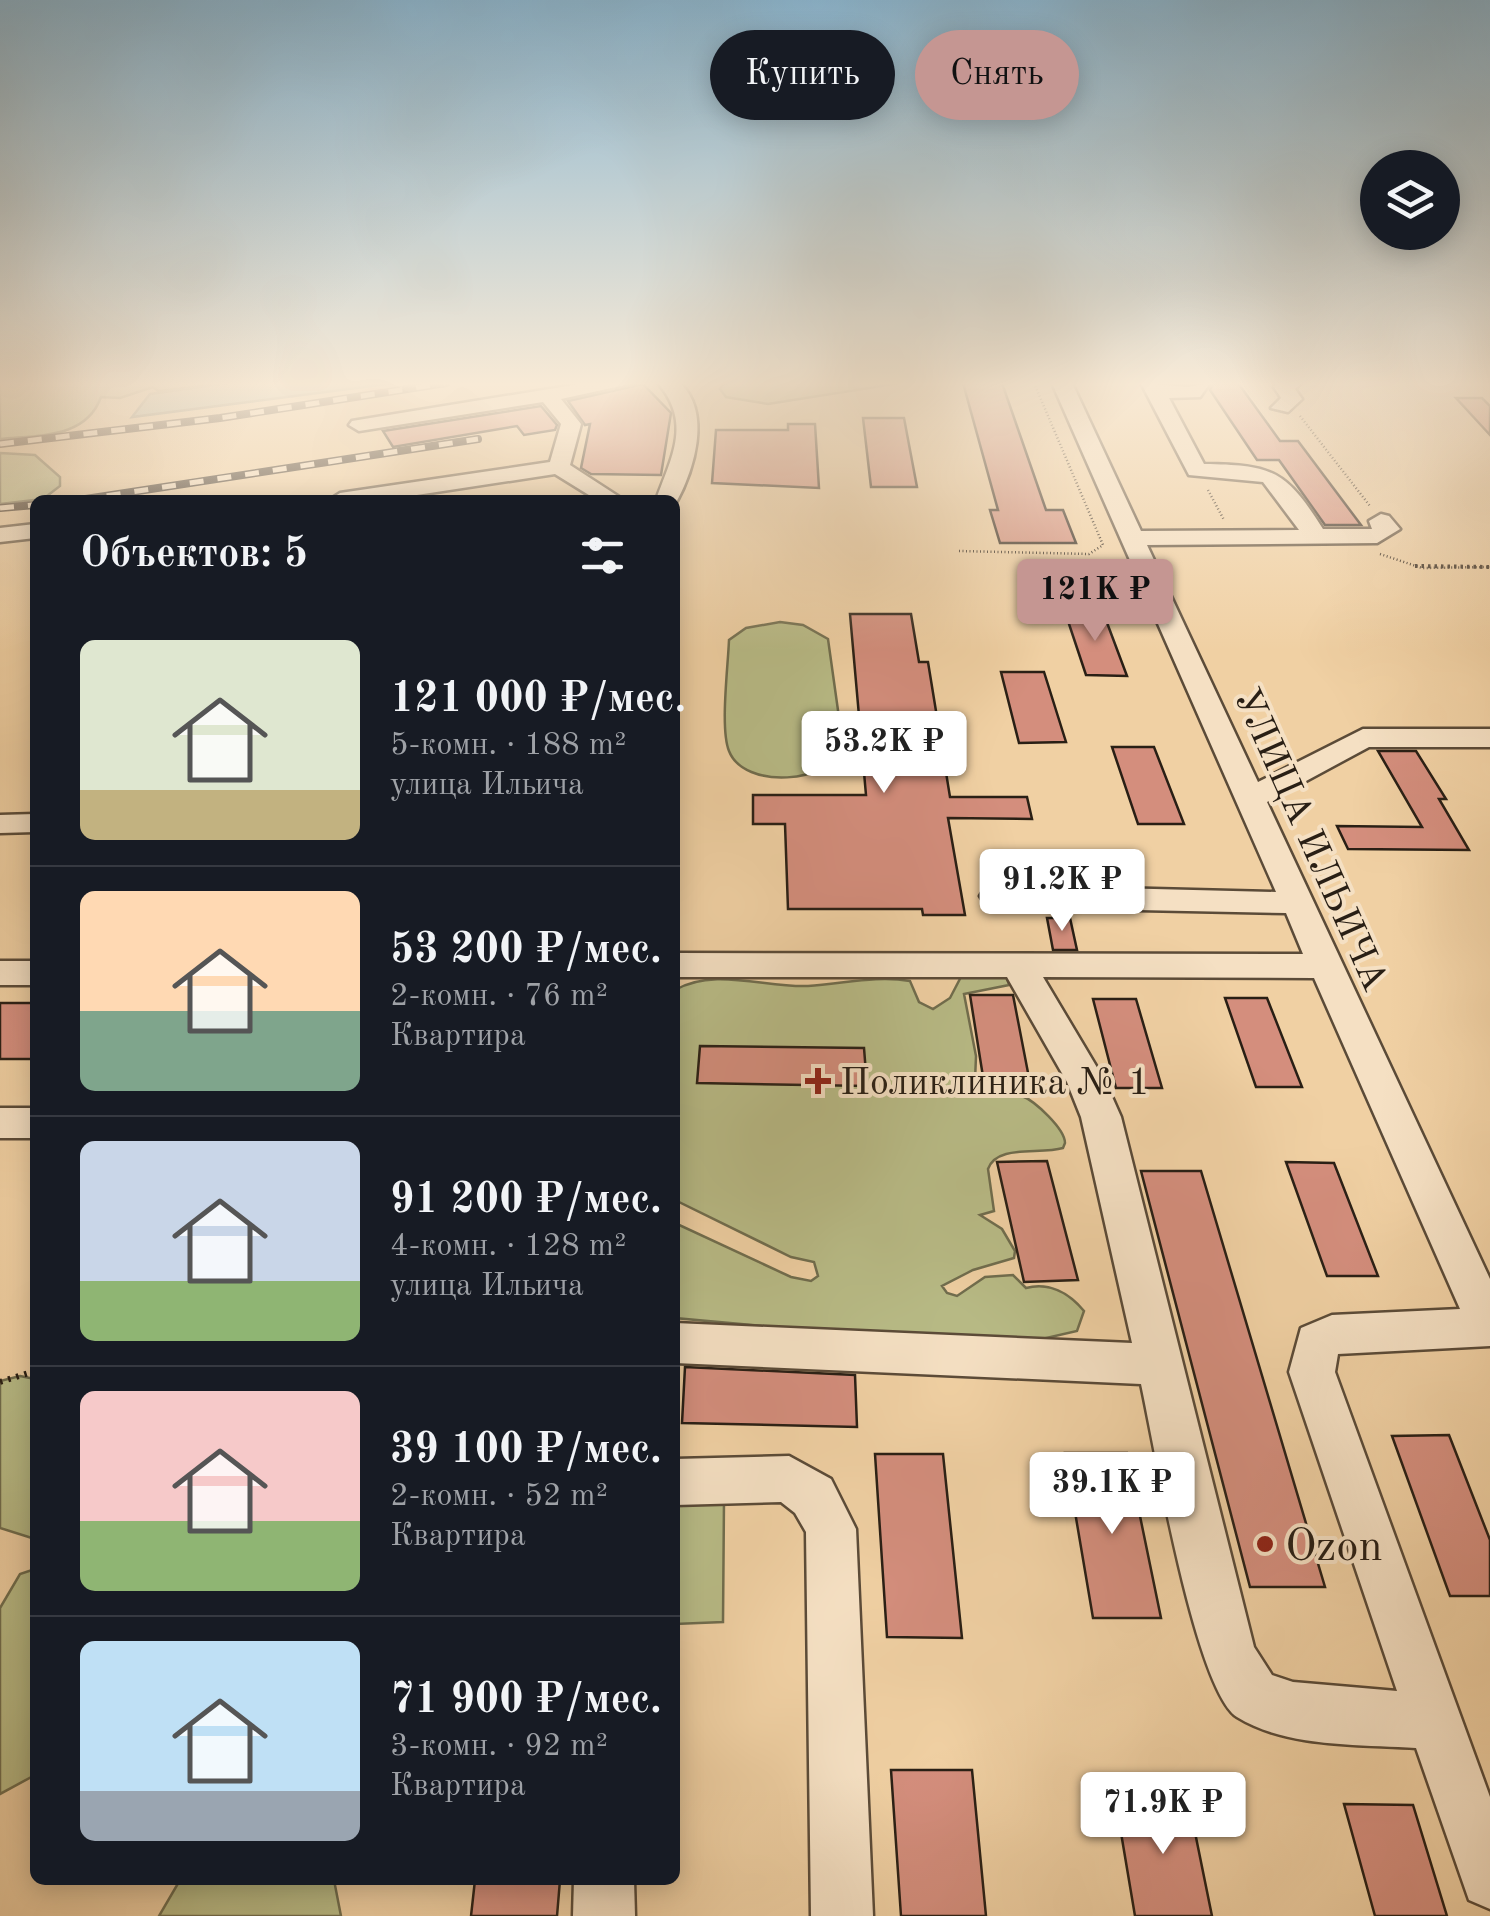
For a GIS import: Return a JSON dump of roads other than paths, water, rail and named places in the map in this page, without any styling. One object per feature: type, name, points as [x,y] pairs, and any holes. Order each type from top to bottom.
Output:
[{"type":"street","points":[[373,495],[523,472]]},
{"type":"street","points":[[568,472],[605,495]]},
{"type":"street","name":"УЛИЦА ИЛЬИЧА","points":[[1102,472],[1490,1327]]},
{"type":"street","points":[[1258,472],[1279,479],[1322,537]]},
{"type":"street","points":[[1131,538],[1377,536],[1388,529],[1382,521]]},
{"type":"street","points":[[0,535],[30,532]]},
{"type":"street","points":[[1250,798],[1363,738],[1490,738]]},
{"type":"street","points":[[0,824],[30,823]]},
{"type":"street","points":[[997,896],[1298,904]]},
{"type":"street","points":[[680,966],[1326,966]]},
{"type":"street","points":[[1018,966],[1086,1082],[1101,1117],[1230,1658],[1254,1696],[1293,1710],[1432,1722]]},
{"type":"street","points":[[0,973],[30,973]]},
{"type":"street","points":[[0,1123],[30,1123]]},
{"type":"street","points":[[1490,1327],[1332,1336],[1317,1342],[1312,1372],[1490,1879]]},
{"type":"street","points":[[680,1343],[1157,1364]]},
{"type":"street","points":[[680,1482],[789,1478],[813,1496],[831,1529],[842,1916]]},
{"type":"street","points":[[604,1885],[604,1916]]},
{"type":"railway","points":[[112,495],[259,472]]},
{"type":"railway","points":[[0,508],[30,505]]},
{"type":"place","name":"Поликлиника № 1","points":[[818,1081]]},
{"type":"place","name":"Ozon","points":[[1265,1544]]}]
